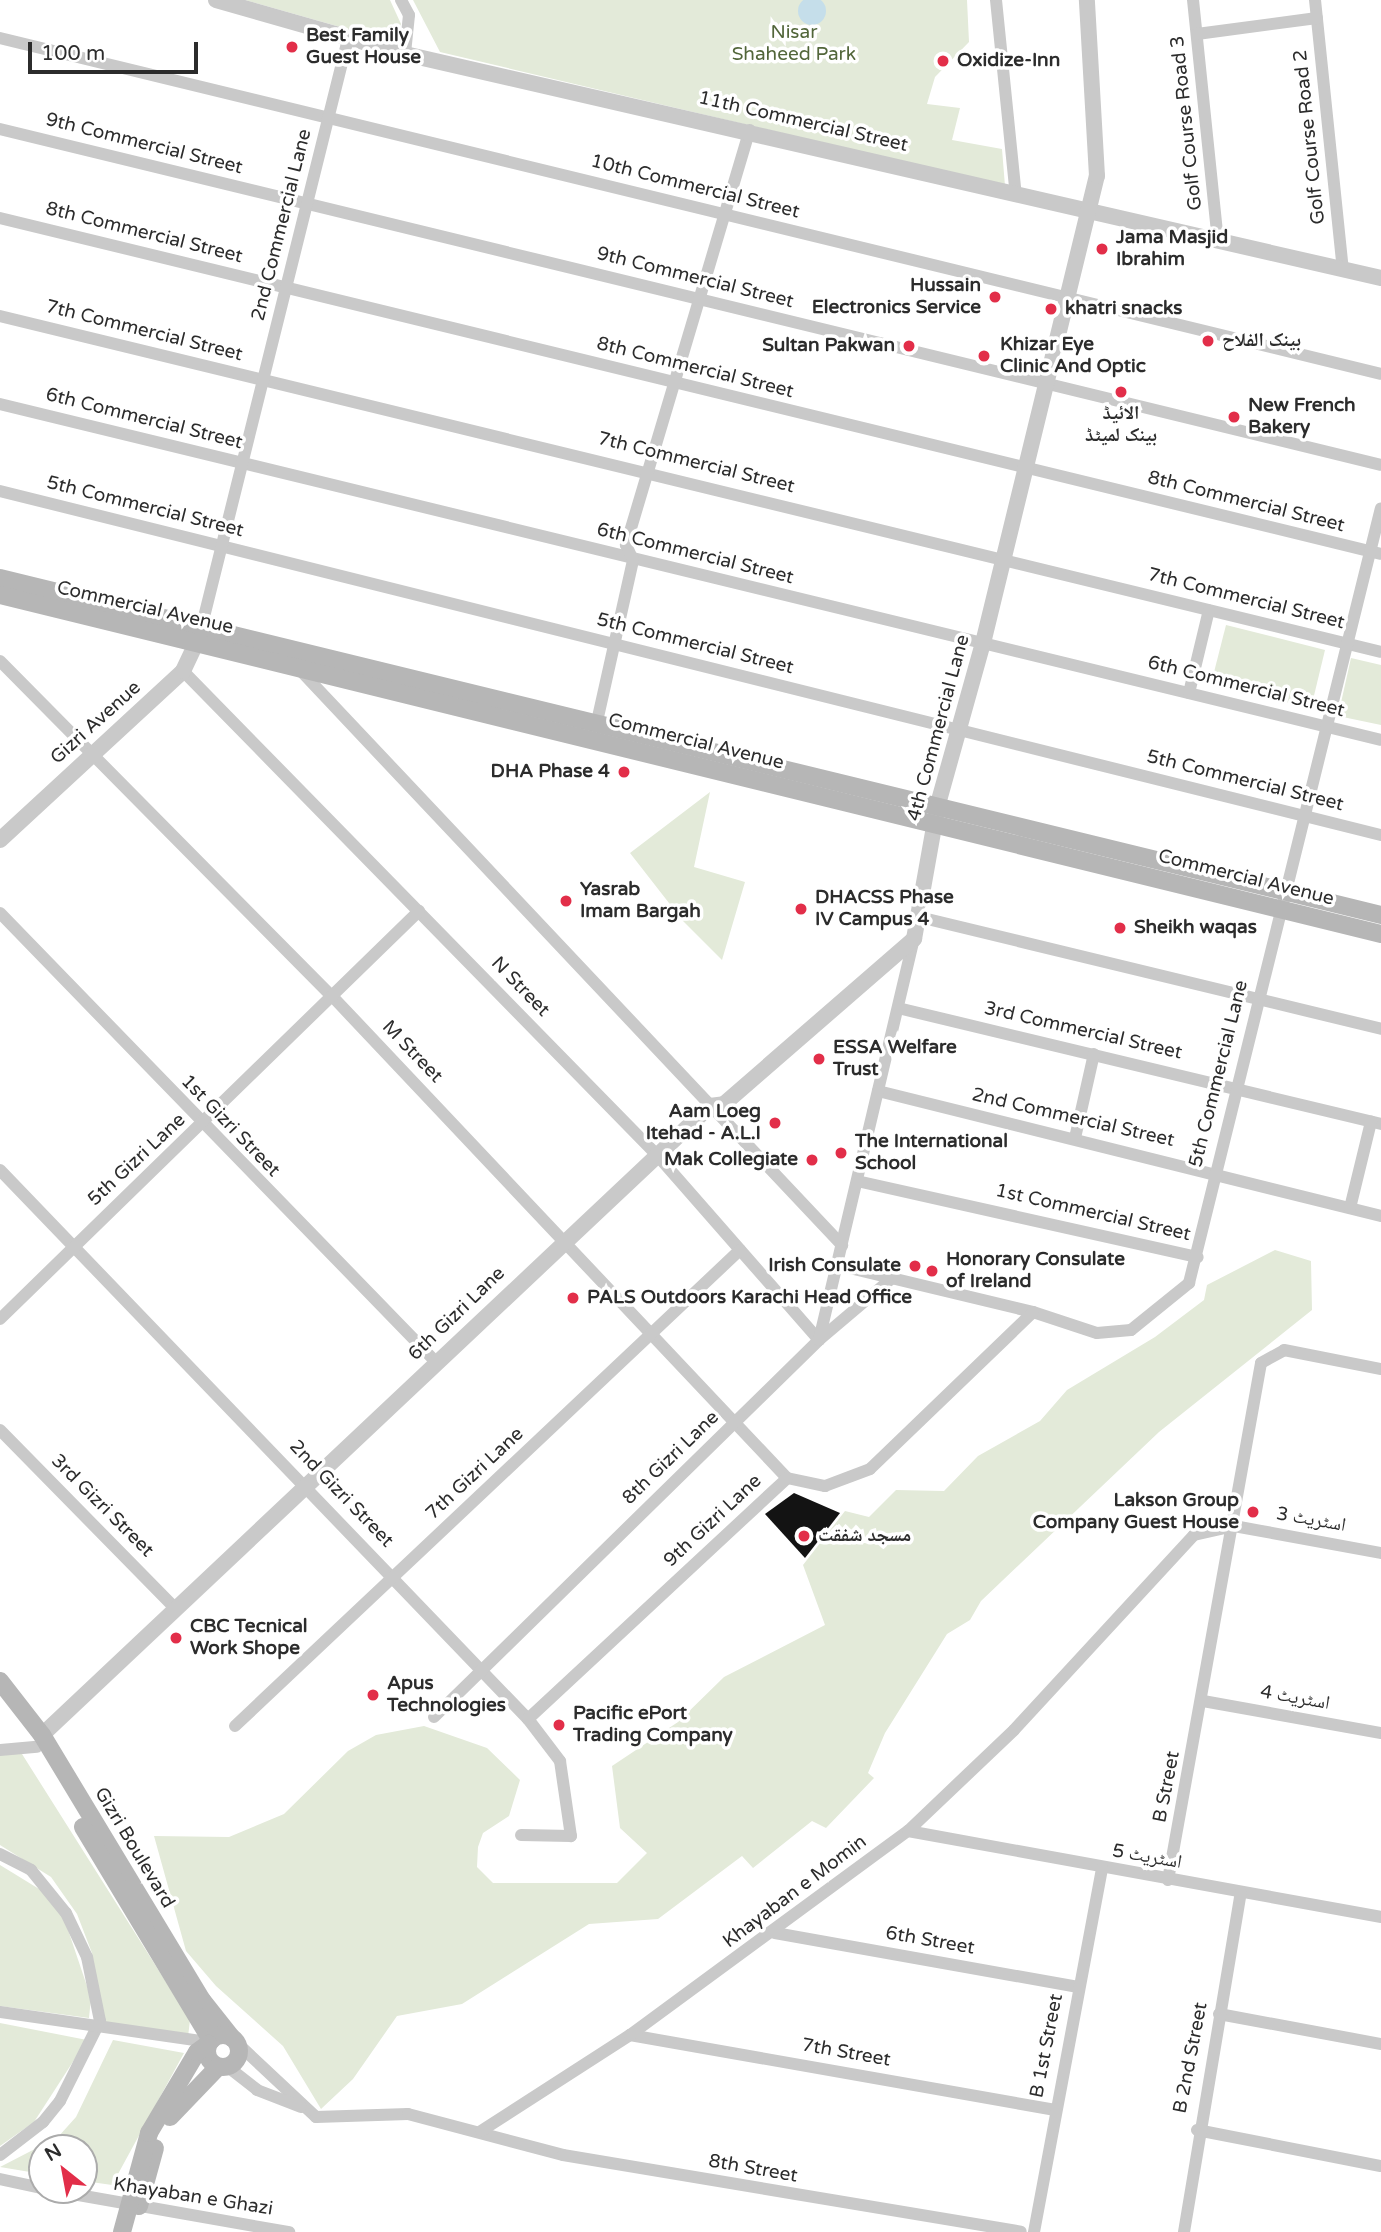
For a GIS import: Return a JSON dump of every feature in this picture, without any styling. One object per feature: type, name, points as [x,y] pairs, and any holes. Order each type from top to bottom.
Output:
[{"type":"main road","name":"Commercial Avenue","points":[[0,578],[201,633],[296,666],[1381,934]]},
{"type":"main road","name":"Commercial Avenue","points":[[0,595],[282,646],[596,726],[938,804],[1381,915]]},
{"type":"main road","name":"Gizri Boulevard","points":[[0,1681],[202,2000],[234,2040]]},
{"type":"main road","name":"Gizri Boulevard","points":[[0,1699],[39,1741],[209,2042],[208,2058],[223,2067]]},
{"type":"main road","points":[[122,2232],[133,2207],[166,2121],[183,2098],[237,2059],[234,2040],[209,2042],[197,2052],[149,2133],[133,2207],[134,2232]]},
{"type":"street","name":"11th Commercial Street","points":[[216,0],[405,54],[750,130],[1016,195],[1381,278]]},
{"type":"street","points":[[401,0],[409,15],[405,54]]},
{"type":"street","points":[[996,0],[1016,195]]},
{"type":"street","name":"4th Commercial Lane","points":[[819,1340],[919,917],[938,804],[983,643],[1044,383],[1090,211],[1096,163],[1087,0]]},
{"type":"street","name":"Golf Course Road 3","points":[[1194,0],[1218,241]]},
{"type":"street","name":"Golf Course Road 2","points":[[1315,0],[1343,269]]},
{"type":"street","points":[[1197,34],[1317,18]]},
{"type":"street","name":"10th Commercial Street","points":[[0,38],[1381,374]]},
{"type":"street","name":"2nd Commercial Lane","points":[[201,633],[348,39]]},
{"type":"street","name":"9th Commercial Street","points":[[0,129],[1381,465]]},
{"type":"street","points":[[596,726],[633,560],[626,545],[697,299],[750,130]]},
{"type":"street","name":"8th Commercial Street","points":[[0,218],[1376,553]]},
{"type":"street","name":"7th Commercial Street","points":[[0,316],[648,471],[1381,652]]},
{"type":"street","name":"6th Commercial Street","points":[[0,404],[1381,740]]},
{"type":"street","name":"5th Commercial Street","points":[[0,491],[1381,835]]},
{"type":"street","name":"5th Commercial Lane","points":[[837,1265],[1032,1312],[1097,1333],[1131,1330],[1189,1283],[1198,1258],[1234,1087],[1345,643],[1376,553],[1381,508]]},
{"type":"street","points":[[1189,694],[1209,610]]},
{"type":"street","name":"Gizri Avenue","points":[[0,840],[90,754],[183,671],[201,633]]},
{"type":"street","points":[[282,646],[296,666],[842,1245]]},
{"type":"street","name":"M Street","points":[[0,661],[332,996],[787,1478]]},
{"type":"street","name":"N Street","points":[[183,671],[657,1155],[819,1340]]},
{"type":"street","name":"5th Gizri Lane","points":[[0,1319],[419,911]]},
{"type":"street","name":"1st Gizri Street","points":[[0,913],[201,1125],[437,1363]]},
{"type":"street","points":[[919,917],[1381,1029]]},
{"type":"street","name":"6th Gizri Lane","points":[[39,1741],[564,1240],[710,1106],[724,1104],[914,939]]},
{"type":"street","name":"3rd Commercial Street","points":[[898,1008],[1376,1123]]},
{"type":"street","points":[[1075,1138],[1094,1054]]},
{"type":"street","name":"2nd Commercial Street","points":[[878,1091],[1215,1172],[1381,1216]]},
{"type":"street","points":[[1350,1209],[1376,1123]]},
{"type":"street","name":"2nd Gizri Street","points":[[0,1170],[484,1669],[528,1719],[560,1761],[571,1836],[521,1835]]},
{"type":"street","name":"1st Commercial Street","points":[[857,1181],[1198,1258]]},
{"type":"street","name":"7th Gizri Lane","points":[[236,1726],[740,1250]]},
{"type":"street","name":"8th Gizri Lane","points":[[434,1717],[819,1340],[891,1279]]},
{"type":"street","name":"9th Gizri Lane","points":[[528,1719],[787,1478],[825,1486],[870,1469],[1032,1312]]},
{"type":"street","points":[[1234,1526],[1261,1363],[1269,1354],[1284,1350],[1381,1368]]},
{"type":"street","name":"3rd Gizri Street","points":[[0,1430],[177,1610]]},
{"type":"street","name":"اسٹریٹ 3","points":[[1234,1526],[1381,1553]]},
{"type":"street","name":"B Street","points":[[1168,1880],[1234,1526]]},
{"type":"street","name":"Khayaban e Momin","points":[[481,2131],[630,2035],[775,1933],[908,1832],[1014,1730],[1194,1535],[1234,1526]]},
{"type":"street","name":"اسٹریٹ 4","points":[[1203,1701],[1381,1733]]},
{"type":"street","points":[[0,1750],[39,1741]]},
{"type":"street","name":"اسٹریٹ 5","points":[[908,1832],[1381,1917]]},
{"type":"street","points":[[0,1854],[31,1870],[66,1913],[87,1957],[99,2030],[52,2111],[0,2155]]},
{"type":"street","name":"B 1st Street","points":[[1034,2232],[1102,1868]]},
{"type":"street","name":"B 2nd Street","points":[[1184,2232],[1197,2130],[1241,1893]]},
{"type":"street","name":"6th Street","points":[[775,1933],[1078,1987]]},
{"type":"street","points":[[0,2012],[99,2030],[209,2042]]},
{"type":"street","points":[[1219,2014],[1381,2044]]},
{"type":"street","name":"7th Street","points":[[630,2035],[1055,2110]]},
{"type":"street","points":[[234,2040],[301,2107]]},
{"type":"street","points":[[223,2067],[266,2095],[331,2119],[408,2114],[481,2131]]},
{"type":"street","points":[[1197,2130],[1381,2166]]},
{"type":"street","name":"8th Street","points":[[481,2131],[564,2155],[1021,2232]]},
{"type":"street","points":[[0,2179],[28,2185]]},
{"type":"street","name":"Khayaban e Ghazi","points":[[98,2200],[289,2232]]},
{"type":"green space","points":[[245,0],[390,0],[401,24],[393,42]]},
{"type":"green space","name":"Nisar Shaheed Park","points":[[413,0],[967,0],[969,42],[935,77],[927,104],[960,108],[952,140],[1002,149],[1005,186],[440,52]]},
{"type":"green space","points":[[1226,625],[1325,650],[1311,708],[1211,684]]},
{"type":"green space","points":[[1351,658],[1381,665],[1381,725],[1338,716]]},
{"type":"green space","points":[[710,792],[694,867],[745,882],[722,960],[683,921],[630,853]]},
{"type":"green space","points":[[1275,1250],[1311,1261],[1312,1310],[1159,1432],[981,1601],[970,1620],[947,1634],[885,1733],[868,1773],[874,1778],[826,1828],[812,1821],[753,1868],[742,1856],[658,1919],[589,1924],[462,2004],[397,2016],[353,2079],[321,2109],[283,2046],[216,1986],[186,1951],[154,1836],[229,1837],[284,1814],[348,1751],[376,1735],[424,1726],[487,1748],[520,1780],[509,1816],[483,1833],[478,1847],[477,1867],[493,1883],[617,1883],[647,1853],[620,1828],[612,1766],[678,1722],[724,1677],[825,1625],[803,1565],[845,1511],[869,1517],[896,1490],[944,1491],[978,1456],[1040,1421],[1067,1390],[1155,1337],[1204,1300],[1207,1285]]},
{"type":"green space","points":[[0,1754],[22,1754],[190,2020],[188,2037],[104,2026],[92,1953],[77,1914],[51,1877],[0,1845]]},
{"type":"green space","points":[[0,1865],[44,1892],[65,1921],[91,1998],[89,2018],[0,2006]]},
{"type":"green space","points":[[0,2023],[87,2040],[34,2122],[0,2146]]},
{"type":"green space","points":[[113,2040],[184,2053],[112,2185],[98,2183],[98,2134],[61,2134],[76,2117]]},
{"type":"green space","points":[[28,2153],[28,2172],[0,2167]]},
{"type":"water","points":[[812,-3],[822,1],[826,11],[822,21],[812,25],[802,21],[798,11],[802,1]]},
{"type":"building","name":"مسجد شفقت","points":[[794,1493],[840,1513],[805,1558],[765,1514]]},
{"type":"place","name":"Best Family Guest House","points":[[292,47]]},
{"type":"place","name":"Oxidize-Inn","points":[[943,61]]},
{"type":"place","name":"Jama Masjid Ibrahim","points":[[1102,249]]},
{"type":"place","name":"Hussain Electronics Service","points":[[995,297]]},
{"type":"place","name":"khatri snacks","points":[[1051,309]]},
{"type":"place","name":"بینک الفلاح","points":[[1208,341]]},
{"type":"place","name":"Sultan Pakwan","points":[[909,346]]},
{"type":"place","name":"Khizar Eye Clinic And Optic","points":[[984,356]]},
{"type":"place","name":"الائیڈ بینک لمیٹڈ","points":[[1121,392]]},
{"type":"place","name":"New French Bakery","points":[[1234,417]]},
{"type":"place","name":"DHA Phase 4","points":[[624,772]]},
{"type":"place","name":"Yasrab Imam Bargah","points":[[566,901]]},
{"type":"place","name":"DHACSS Phase IV Campus 4","points":[[801,909]]},
{"type":"place","name":"Sheikh waqas","points":[[1120,928]]},
{"type":"place","name":"ESSA Welfare Trust","points":[[819,1059]]},
{"type":"place","name":"Aam Loeg Itehad - A.L.I","points":[[775,1123]]},
{"type":"place","name":"The International School","points":[[841,1153]]},
{"type":"place","name":"Mak Collegiate","points":[[812,1160]]},
{"type":"place","name":"Irish Consulate","points":[[915,1266]]},
{"type":"place","name":"Honorary Consulate of Ireland","points":[[932,1271]]},
{"type":"place","name":"PALS Outdoors Karachi Head Office","points":[[573,1298]]},
{"type":"place","name":"Lakson Group Company Guest House","points":[[1253,1512]]},
{"type":"place","name":"مسجد شفقت","points":[[804,1536]]},
{"type":"place","name":"CBC Tecnical Work Shope","points":[[176,1638]]},
{"type":"place","name":"Apus Technologies","points":[[373,1695]]},
{"type":"place","name":"Pacific ePort Trading Company","points":[[559,1725]]}]
